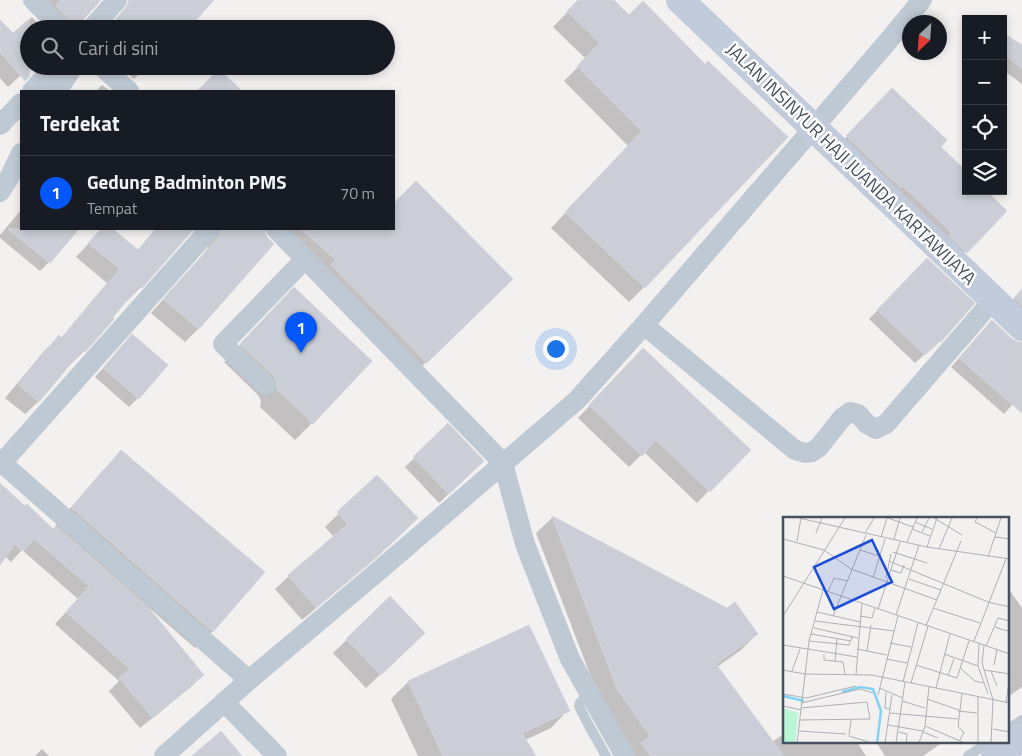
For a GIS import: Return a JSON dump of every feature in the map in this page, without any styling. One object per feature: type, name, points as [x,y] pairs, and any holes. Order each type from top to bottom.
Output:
[{"type":"main road","name":"JALAN INSINYUR HAJI JUANDA KARTAWIJAYA","points":[[680,0],[1022,327]]},
{"type":"main road","points":[[995,756],[1022,738]]},
{"type":"street","points":[[33,0],[53,20]]},
{"type":"street","points":[[99,20],[117,0]]},
{"type":"street","points":[[164,756],[249,680],[577,400],[814,128],[922,0]]},
{"type":"street","points":[[33,90],[47,75]]},
{"type":"street","points":[[58,90],[68,75]]},
{"type":"street","points":[[111,75],[128,90]]},
{"type":"street","points":[[0,125],[20,104]]},
{"type":"street","points":[[0,192],[20,156]]},
{"type":"street","points":[[209,230],[1,464],[249,680]]},
{"type":"street","points":[[277,230],[504,463],[525,544],[570,659],[625,756]]},
{"type":"street","points":[[266,385],[223,344],[305,258]]},
{"type":"street","points":[[644,325],[796,450],[805,453],[812,452],[819,447],[842,418],[850,412],[858,414],[867,424],[876,429],[886,424],[993,300]]},
{"type":"street","points":[[224,702],[277,756]]},
{"type":"lane","points":[[590,696],[583,699],[579,706],[606,756]]},
{"type":"lane","points":[[1010,728],[1022,720]]},
{"type":"lane","points":[[968,756],[986,744]]},
{"type":"building","points":[[61,0],[101,0],[83,20],[69,20],[56,6]]},
{"type":"building","points":[[129,0],[214,0],[196,20],[115,20],[126,8]]},
{"type":"building","points":[[578,0],[614,0],[629,15],[643,1],[705,64],[708,61],[788,137],[645,288],[565,212],[642,131],[577,66],[600,43],[567,11]]},
{"type":"building","points":[[0,20],[13,33],[20,27],[20,75],[29,75],[25,81],[0,52]]},
{"type":"building","points":[[1007,36],[1022,45],[1022,68],[1007,57]]},
{"type":"building","points":[[213,75],[225,75],[241,90],[198,90]]},
{"type":"building","points":[[892,88],[947,140],[941,147],[962,167],[962,195],[991,195],[1007,211],[967,253],[949,236],[952,233],[903,186],[901,188],[846,136]]},
{"type":"building","points":[[416,181],[513,279],[427,363],[331,265],[336,260],[302,230],[395,230],[395,202]]},
{"type":"building","points":[[8,229],[78,230],[50,263]]},
{"type":"building","points":[[100,230],[114,230],[138,250],[155,230],[193,230],[142,288],[139,286],[113,317],[114,319],[85,352],[82,350],[39,402],[18,384],[59,335],[62,338],[120,269],[88,243]]},
{"type":"building","points":[[222,230],[264,230],[267,237],[274,244],[199,329],[163,299],[219,237]]},
{"type":"building","points":[[927,258],[975,303],[941,342],[925,355],[877,310]]},
{"type":"building","points":[[294,287],[372,361],[313,424],[277,389],[277,382],[274,376],[240,344]]},
{"type":"building","points":[[1022,289],[1022,305],[1014,298]]},
{"type":"building","points":[[992,320],[1012,339],[1022,342],[1022,413],[959,358]]},
{"type":"building","points":[[132,334],[168,365],[139,399],[103,368]]},
{"type":"building","points":[[643,348],[751,450],[710,492],[656,440],[642,456],[589,405]]},
{"type":"building","points":[[448,423],[484,461],[449,494],[413,457]]},
{"type":"building","points":[[121,450],[265,572],[213,632],[72,508]]},
{"type":"building","points":[[377,475],[418,518],[391,544],[316,608],[288,575],[348,524],[337,512]]},
{"type":"building","points":[[0,483],[25,506],[27,504],[53,529],[56,526],[148,607],[204,675],[153,718],[119,678],[130,669],[66,612],[89,586],[34,539],[23,551],[15,544],[0,565]]},
{"type":"building","points":[[552,516],[727,608],[735,602],[758,634],[716,664],[784,756],[651,756],[641,743],[650,736],[617,689]]},
{"type":"building","points":[[390,596],[425,633],[381,675],[346,639]]},
{"type":"building","points":[[529,625],[570,711],[522,733],[536,756],[443,756],[408,681]]},
{"type":"building","points":[[221,731],[242,756],[192,756]]},
{"type":"place","name":"Gedung Badminton PMS","points":[[301,353]]}]
